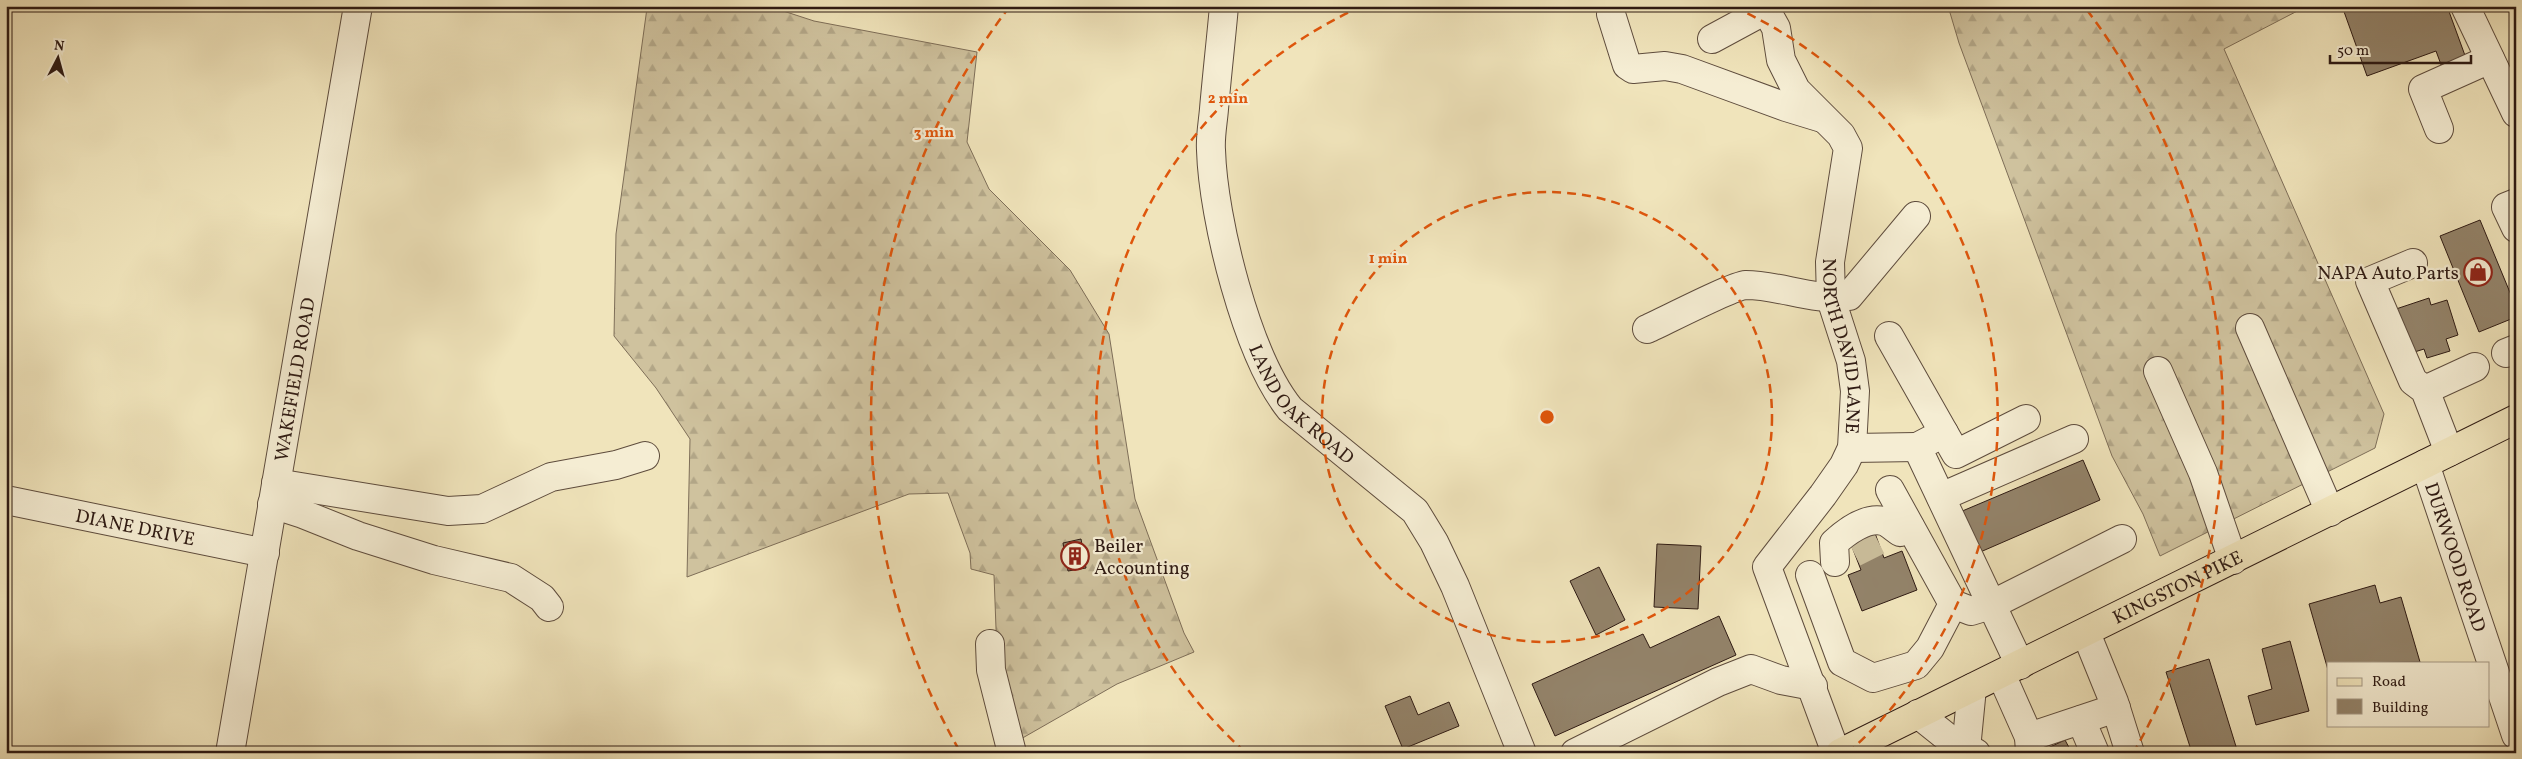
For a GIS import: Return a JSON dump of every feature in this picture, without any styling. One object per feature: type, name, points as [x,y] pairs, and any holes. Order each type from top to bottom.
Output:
[{"type":"main road","name":"KINGSTON PIKE","points":[[1838,753],[2086,633],[2516,419]]},
{"type":"street","name":"WAKEFIELD ROAD","points":[[230,753],[358,6]]},
{"type":"street","name":"LAND OAK ROAD","points":[[1224,6],[1211,150],[1217,204],[1234,279],[1257,351],[1276,392],[1290,409],[1415,511],[1434,542],[1459,594],[1522,753]]},
{"type":"street","points":[[2465,6],[2516,114]]},
{"type":"street","points":[[1712,39],[1760,9]]},
{"type":"street","name":"NORTH DAVID LANE","points":[[1760,9],[1776,28],[1781,60],[1796,90],[1826,119],[1841,136],[1848,148],[1830,262],[1831,299],[1852,368],[1855,391],[1852,448],[1844,465],[1767,568],[1838,753]]},
{"type":"street","points":[[1611,14],[1627,66],[1633,69],[1665,66],[1682,69],[1786,107],[1826,119]]},
{"type":"street","points":[[2439,129],[2423,90],[2490,59]]},
{"type":"street","points":[[2516,203],[2506,207],[2516,228]]},
{"type":"street","points":[[1647,329],[1743,285],[1763,286],[1831,299],[1849,296],[1916,216]]},
{"type":"street","points":[[2413,263],[2370,280],[2413,381],[2425,390],[2475,367]]},
{"type":"street","points":[[2250,328],[2330,512]]},
{"type":"street","points":[[1889,336],[1956,454],[2026,419]]},
{"type":"street","points":[[2158,371],[2203,473],[2233,560]]},
{"type":"street","name":"DURWOOD ROAD","points":[[2425,390],[2437,458],[2516,735]]},
{"type":"street","points":[[1852,448],[1917,447],[1944,433]]},
{"type":"street","points":[[1941,498],[2074,438]]},
{"type":"street","points":[[1917,447],[1992,605],[2030,745],[2081,720],[2116,708]]},
{"type":"street","points":[[274,494],[448,511],[482,509],[551,477],[616,465],[645,456]]},
{"type":"street","points":[[1777,594],[1875,543],[1890,490]]},
{"type":"street","points":[[274,494],[303,514],[358,536],[434,560],[511,578],[542,598],[550,607]]},
{"type":"street","name":"DIANE DRIVE","points":[[6,500],[265,553]]},
{"type":"street","points":[[1875,543],[1953,604],[1971,611],[1992,605],[2122,539]]},
{"type":"street","points":[[1810,576],[1842,662],[1872,678],[1916,665],[1930,648],[1953,604]]},
{"type":"street","points":[[2086,633],[2116,708],[2130,753]]},
{"type":"street","points":[[990,644],[991,670],[1012,753]]},
{"type":"street","points":[[1575,753],[1718,682],[1751,669],[1781,680],[1813,686]]},
{"type":"street","points":[[1968,751],[1972,688]]},
{"type":"street","points":[[1918,714],[1968,751]]},
{"type":"street","points":[[2081,720],[2096,753]]},
{"type":"green space","points":[[652,6],[768,6],[814,21],[977,52],[967,142],[989,189],[1070,270],[1109,334],[1135,499],[1184,633],[1194,652],[1117,684],[1019,740],[997,655],[994,575],[971,569],[970,553],[948,493],[909,494],[687,577],[690,439],[656,388],[614,336],[616,234],[647,8]]},
{"type":"green space","points":[[1948,6],[2307,6],[2224,49],[2384,414],[2375,448],[2160,556],[2143,514],[2112,456],[1959,43]]},
{"type":"building","points":[[2342,6],[2447,6],[2467,61],[2443,70],[2436,51],[2367,76]]},
{"type":"building","name":"NAPA Auto Parts","points":[[2480,220],[2516,307],[2516,317],[2479,332],[2440,236]]},
{"type":"building","points":[[2429,298],[2431,305],[2447,300],[2458,335],[2446,339],[2450,351],[2427,358],[2424,349],[2405,355],[2390,311]]},
{"type":"building","points":[[2083,460],[2100,500],[1978,553],[1960,512]]},
{"type":"building","points":[[1872,525],[1884,558],[1902,551],[1917,590],[1862,611],[1848,575],[1861,570],[1847,534]]},
{"type":"building","name":"Beiler Accounting","points":[[1081,539],[1086,568],[1068,571],[1063,543]]},
{"type":"building","points":[[1657,544],[1701,546],[1698,609],[1654,607]]},
{"type":"building","points":[[1599,567],[1625,620],[1596,635],[1570,581]]},
{"type":"building","points":[[2375,585],[2380,603],[2401,597],[2420,662],[2327,662],[2327,667],[2309,604]]},
{"type":"building","points":[[1719,616],[1736,655],[1555,736],[1532,684],[1643,634],[1650,648]]},
{"type":"building","points":[[2290,641],[2309,711],[2256,725],[2248,696],[2272,689],[2262,649]]},
{"type":"building","points":[[2209,659],[2238,753],[2192,753],[2166,672]]},
{"type":"building","points":[[1410,696],[1418,715],[1449,702],[1459,726],[1403,749],[1385,706]]},
{"type":"building","points":[[2065,740],[2072,753],[2037,753]]},
{"type":"tunnel","points":[[1854,553],[1878,541]]},
{"type":"place","name":"NAPA Auto Parts","points":[[2478,272]]},
{"type":"place","name":"Beiler Accounting","points":[[1075,556]]}]
